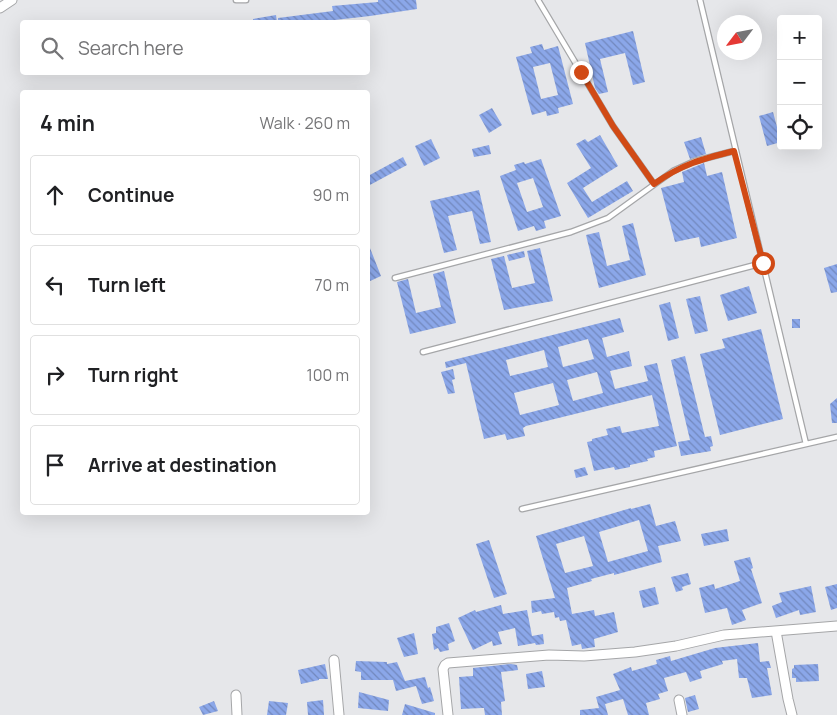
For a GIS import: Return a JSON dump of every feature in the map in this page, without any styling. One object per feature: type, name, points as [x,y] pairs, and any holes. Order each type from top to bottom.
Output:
[{"type":"street","points":[[0,8],[12,0]]},
{"type":"street","points":[[448,715],[443,669],[448,663],[548,655],[584,656],[635,652],[676,646],[724,635],[837,626]]},
{"type":"street","points":[[776,631],[792,715]]},
{"type":"street","points":[[334,660],[339,715]]},
{"type":"street","points":[[236,695],[236,715]]},
{"type":"street","points":[[679,700],[682,715]]},
{"type":"lane","points":[[236,0],[246,0]]},
{"type":"lane","points":[[538,0],[613,126],[654,184]]},
{"type":"lane","points":[[700,0],[734,151],[806,444]]},
{"type":"lane","points":[[395,278],[571,232],[608,218],[673,171],[695,161],[734,151]]},
{"type":"lane","points":[[423,352],[763,263]]},
{"type":"lane","points":[[522,508],[837,437]]},
{"type":"building","points":[[378,0],[416,0],[417,9],[335,20],[278,20],[278,18],[333,11],[332,6],[378,2]]},
{"type":"building","points":[[276,15],[277,20],[253,20]]},
{"type":"building","points":[[633,31],[645,82],[633,85],[625,53],[600,59],[608,92],[599,94],[595,88],[585,43]]},
{"type":"building","points":[[542,44],[544,50],[558,46],[573,104],[558,108],[559,113],[547,116],[546,111],[532,115],[516,57],[532,53],[530,47]],"holes":[[[550,63],[558,95],[541,99],[533,67]]]},
{"type":"building","points":[[492,108],[502,125],[489,133],[479,115]]},
{"type":"building","points":[[773,112],[777,127],[777,143],[767,146],[759,116]]},
{"type":"building","points":[[600,135],[618,166],[583,188],[592,202],[627,181],[633,191],[588,218],[567,183],[591,168],[576,144],[585,139],[588,142]]},
{"type":"building","points":[[701,137],[706,154],[690,159],[684,142]]},
{"type":"building","points":[[431,139],[440,158],[424,166],[415,146]]},
{"type":"building","points":[[489,145],[491,154],[474,157],[472,149]]},
{"type":"building","points":[[403,157],[407,165],[370,185],[370,175]]},
{"type":"building","points":[[541,159],[561,216],[544,221],[546,228],[536,231],[534,226],[518,231],[500,176],[516,170],[514,165],[524,162],[525,164]],"holes":[[[533,178],[543,207],[527,212],[517,183]]]},
{"type":"building","points":[[704,163],[707,176],[722,172],[737,238],[701,247],[699,237],[675,242],[661,188],[684,182],[682,172]]},
{"type":"building","points":[[479,190],[491,242],[480,244],[472,211],[448,216],[457,250],[444,253],[430,201]]},
{"type":"building","points":[[633,223],[646,275],[599,288],[586,235],[599,232],[607,266],[630,260],[622,226]]},
{"type":"building","points":[[370,248],[381,276],[370,281]]},
{"type":"building","points":[[540,248],[553,301],[504,310],[491,259],[504,256],[512,288],[535,283],[527,251]]},
{"type":"building","points":[[524,251],[525,257],[509,261],[507,255]]},
{"type":"building","points":[[837,264],[837,292],[831,293],[824,268]]},
{"type":"building","points":[[444,271],[456,323],[410,334],[397,282],[408,279],[416,313],[441,307],[433,274]]},
{"type":"building","points":[[749,286],[757,313],[728,321],[720,295]]},
{"type":"building","points":[[700,296],[708,331],[695,334],[686,299]]},
{"type":"building","points":[[670,302],[679,338],[668,341],[659,305]]},
{"type":"building","points":[[620,318],[624,332],[602,338],[607,357],[629,351],[632,366],[610,371],[615,389],[648,381],[644,366],[657,363],[677,446],[654,451],[655,457],[647,459],[648,461],[630,465],[630,467],[615,470],[614,467],[594,471],[587,442],[608,435],[606,429],[620,426],[622,433],[659,426],[652,395],[526,426],[523,428],[525,436],[507,440],[505,434],[484,439],[466,363],[446,368],[445,362]],"holes":[[[588,339],[594,359],[563,367],[558,347]],[[544,350],[548,367],[510,376],[506,360]],[[597,372],[603,393],[573,401],[567,380]],[[553,383],[559,405],[520,415],[514,393]]]},
{"type":"building","points":[[792,319],[800,319],[800,328],[792,328]]},
{"type":"building","points":[[761,329],[783,419],[720,435],[700,354],[725,348],[722,339]]},
{"type":"building","points":[[685,356],[705,437],[711,436],[713,446],[710,447],[711,451],[681,456],[678,442],[690,440],[671,360]]},
{"type":"building","points":[[453,369],[455,379],[452,380],[455,393],[448,394],[441,372]]},
{"type":"building","points":[[837,398],[837,423],[832,423],[830,404]]},
{"type":"building","points":[[585,467],[588,475],[576,478],[574,470]]},
{"type":"building","points":[[650,504],[656,526],[675,521],[681,541],[658,546],[662,562],[591,579],[592,581],[567,588],[572,614],[594,610],[595,616],[614,612],[618,632],[594,639],[595,647],[582,649],[581,644],[572,646],[566,620],[560,621],[559,617],[555,618],[554,612],[542,614],[541,611],[532,613],[531,601],[555,598],[536,536]],"holes":[[[639,520],[648,551],[608,562],[599,532]],[[584,536],[593,566],[565,573],[556,544]]]},
{"type":"building","points":[[727,529],[729,541],[704,546],[701,534]]},
{"type":"building","points":[[489,540],[507,594],[494,598],[476,544]]},
{"type":"building","points":[[750,557],[753,568],[751,569],[762,603],[742,610],[746,620],[732,625],[727,608],[705,613],[699,588],[714,584],[715,589],[740,581],[734,561]]},
{"type":"building","points":[[688,573],[691,584],[682,587],[683,590],[676,592],[671,577]]},
{"type":"building","points":[[837,584],[837,608],[831,610],[825,587]]},
{"type":"building","points":[[811,586],[816,612],[800,615],[799,610],[776,618],[772,606],[782,602],[779,593]]},
{"type":"building","points":[[655,587],[659,604],[643,608],[639,591]]},
{"type":"building","points":[[501,605],[503,614],[527,610],[532,636],[543,634],[544,644],[536,645],[535,643],[518,646],[515,628],[498,632],[502,644],[493,646],[492,641],[473,650],[458,618],[475,610],[476,612]]},
{"type":"building","points":[[449,623],[455,641],[448,644],[449,650],[440,652],[438,648],[434,650],[432,634],[436,633],[436,627]]},
{"type":"building","points":[[414,633],[418,654],[404,657],[397,638]]},
{"type":"building","points":[[758,643],[760,662],[769,661],[771,668],[767,668],[772,695],[752,698],[747,678],[739,678],[737,659],[722,661],[723,664],[700,671],[702,678],[690,682],[686,672],[664,678],[668,691],[658,694],[660,699],[646,703],[649,715],[628,715],[623,699],[605,704],[608,715],[580,715],[580,710],[599,708],[596,697],[620,690],[613,674],[631,667],[632,671],[657,664],[656,660],[670,656],[671,661],[715,648]]},
{"type":"building","points":[[356,661],[387,662],[387,664],[397,662],[405,681],[425,677],[434,701],[422,704],[416,686],[396,691],[393,680],[361,680],[361,672],[355,671]]},
{"type":"building","points":[[325,664],[328,679],[319,679],[301,684],[298,670]]},
{"type":"building","points":[[818,664],[819,681],[796,682],[796,678],[792,678],[794,665]]},
{"type":"building","points":[[517,665],[518,670],[501,672],[505,701],[501,702],[502,715],[485,715],[484,708],[461,709],[459,677],[473,676],[473,668]]},
{"type":"building","points":[[542,671],[545,687],[528,689],[526,674]]},
{"type":"building","points":[[359,692],[389,700],[388,711],[358,708]]},
{"type":"building","points":[[695,695],[699,709],[688,712],[685,698]]},
{"type":"building","points":[[323,700],[324,715],[308,715],[307,702]]},
{"type":"building","points":[[214,701],[218,711],[203,715],[199,707]]},
{"type":"building","points":[[269,701],[288,703],[286,715],[267,715]]},
{"type":"building","points":[[405,704],[435,713],[435,715],[402,715]]},
{"type":"route","points":[[581,72],[613,126],[654,184],[673,171],[695,161],[734,151],[763,263]]}]
